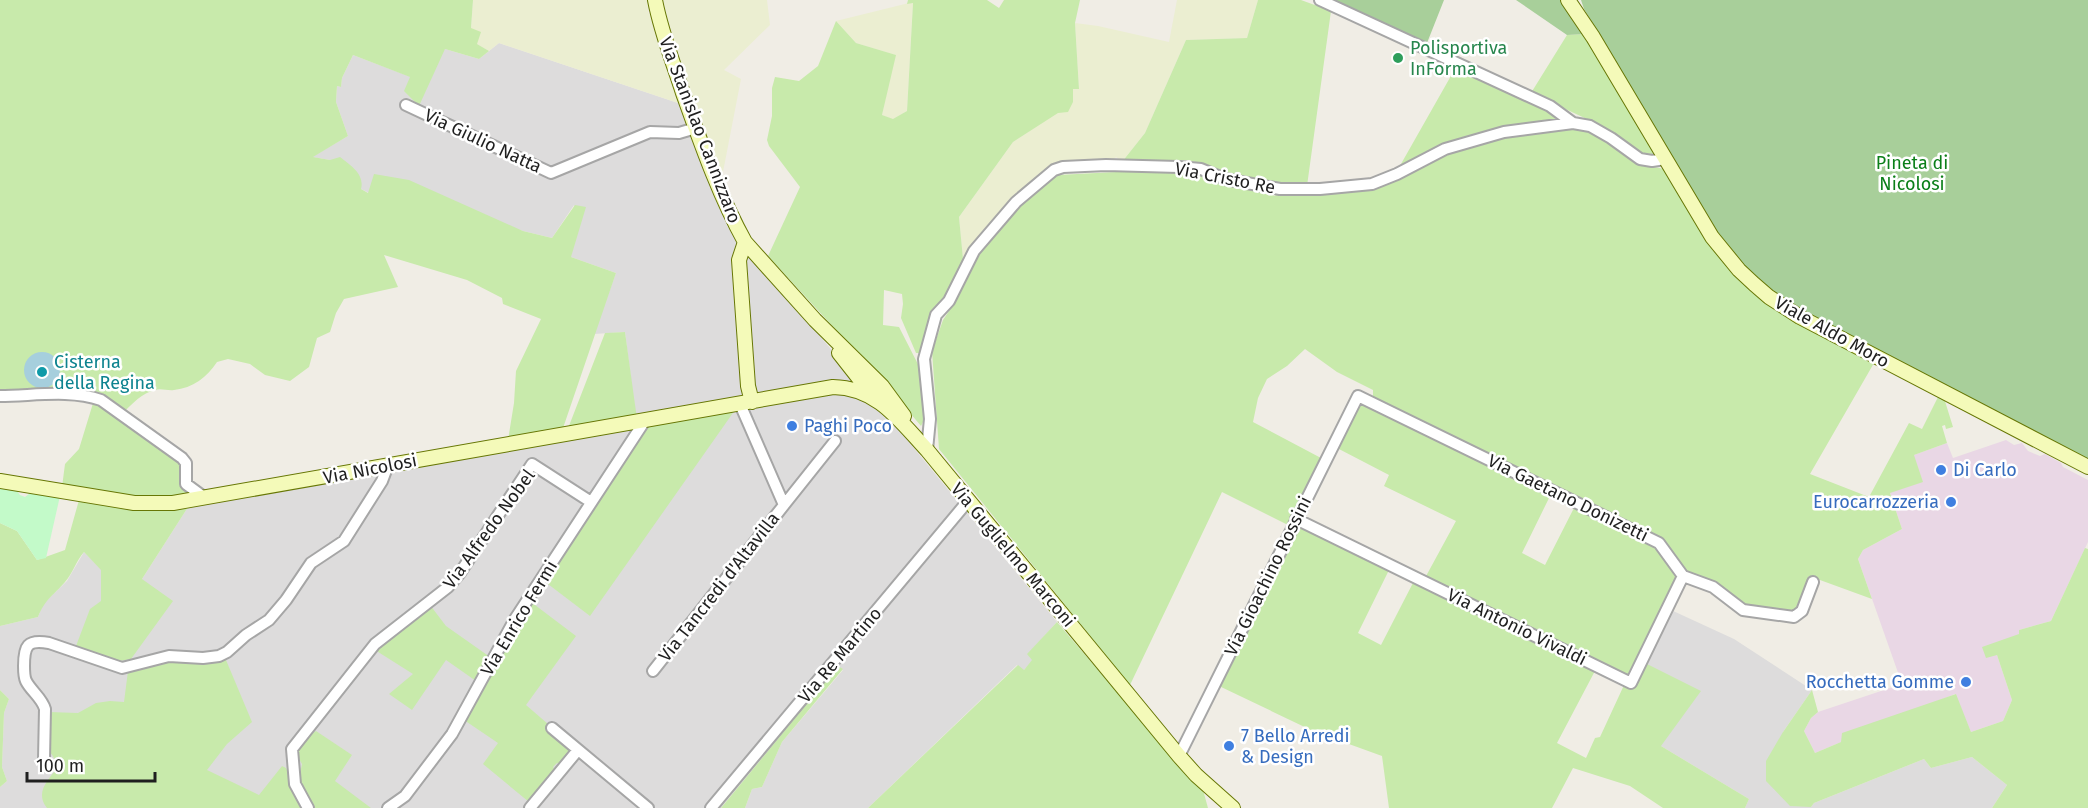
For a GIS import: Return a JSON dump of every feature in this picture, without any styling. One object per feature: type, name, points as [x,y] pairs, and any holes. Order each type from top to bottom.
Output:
[{"type":"street","name":"Via Stanislao Cannizzaro","points":[[655,0],[661,29],[696,128],[729,213],[745,242],[739,260],[748,386],[746,403]]},
{"type":"street","points":[[1320,0],[1550,106],[1573,123]]},
{"type":"street","name":"Viale Aldo Moro","points":[[1568,0],[1593,37],[1712,237],[1739,270],[1769,297],[1800,317],[2088,467]]},
{"type":"street","name":"Via Giulio Natta","points":[[406,105],[551,172],[650,132],[679,133],[696,128]]},
{"type":"street","name":"Via Cristo Re","points":[[927,450],[930,419],[924,359],[936,315],[949,301],[974,251],[1016,202],[1054,170],[1063,167],[1106,165],[1179,167],[1201,169],[1225,179],[1280,189],[1320,189],[1372,184],[1445,149],[1504,132],[1573,123],[1590,126],[1640,159],[1652,161],[1665,159]]},
{"type":"street","points":[[745,242],[815,320],[882,386],[927,450]]},
{"type":"street","points":[[815,320],[874,398]]},
{"type":"street","name":"Via Guglielmo Marconi","points":[[746,403],[833,387],[847,388],[874,398],[897,417],[927,450],[1179,756],[1196,775],[1233,808]]},
{"type":"street","points":[[0,396],[64,395],[85,396],[101,400],[182,458],[186,463],[186,484],[205,498]]},
{"type":"street","name":"Via Gioachino Rossini","points":[[1179,756],[1358,396]]},
{"type":"street","name":"Via Gaetano Donizetti","points":[[1358,396],[1659,543],[1683,576]]},
{"type":"street","name":"Via Nicolosi","points":[[0,481],[134,503],[155,504],[205,498],[746,403]]},
{"type":"street","name":"Via Tancredi d'Altavilla","points":[[653,671],[784,505],[746,403]]},
{"type":"street","name":"Via Enrico Fermi","points":[[388,808],[405,795],[449,739],[515,619],[644,422]]},
{"type":"street","points":[[784,505],[835,441]]},
{"type":"street","name":"Via Alfredo Nobel","points":[[308,808],[295,784],[292,749],[375,644],[448,587],[460,573],[532,464],[591,502]]},
{"type":"street","points":[[44,759],[44,704],[26,682],[24,675],[24,652],[31,643],[49,643],[122,668],[169,656],[219,656],[269,620],[286,600],[311,563],[344,540],[382,481],[388,465]]},
{"type":"street","name":"Via Re Martino","points":[[711,808],[969,501]]},
{"type":"street","name":"Via Antonio Vivaldi","points":[[1296,519],[1631,683],[1683,576]]},
{"type":"street","points":[[1683,576],[1713,587],[1743,610],[1794,618],[1802,611],[1813,582]]},
{"type":"street","points":[[552,728],[648,808]]},
{"type":"street","points":[[530,808],[578,750]]},
{"type":"shaded area","points":[[499,43],[681,104],[691,138],[727,226],[1057,622],[1028,654],[1033,660],[1023,671],[1017,665],[868,808],[745,808],[752,789],[762,787],[782,742],[843,670],[838,666],[721,808],[0,808],[0,787],[7,781],[2,767],[4,713],[9,699],[0,690],[0,626],[38,617],[43,604],[67,581],[84,552],[101,569],[101,601],[142,579],[190,504],[637,427],[625,332],[594,334],[616,273],[571,257],[574,205],[552,238],[523,231],[373,180],[369,193],[361,189],[330,160],[312,157],[348,136],[336,102],[337,86],[341,87],[342,78],[353,55],[411,77],[445,49],[479,59]]},
{"type":"shaded area","points":[[2006,440],[2014,445],[2022,443],[2028,451],[2040,456],[2045,454],[2061,463],[2063,467],[2088,480],[2088,542],[2051,621],[2019,630],[2020,633],[1997,655],[2012,700],[2003,721],[1971,732],[1955,694],[1815,753],[1804,731],[1811,718],[1818,712],[1902,684],[1858,559],[1863,550],[1902,529],[1890,493],[1914,455],[1947,443],[1953,458]]},
{"type":"shaded area","points":[[1671,610],[1734,639],[1812,690],[1783,732],[1811,807],[1814,803],[1924,759],[1931,768],[1972,757],[2007,785],[1992,808],[1745,808],[1749,799],[1661,746],[1645,663]]},
{"type":"green space","points":[[0,0],[473,0],[471,28],[481,32],[477,44],[489,51],[479,59],[445,49],[419,106],[404,91],[410,77],[353,55],[342,78],[341,87],[337,86],[336,102],[348,136],[313,157],[330,160],[340,157],[356,170],[361,179],[361,189],[368,193],[374,174],[409,180],[523,231],[552,238],[575,205],[586,207],[571,257],[616,273],[562,431],[508,440],[516,371],[541,319],[503,304],[502,298],[467,280],[384,255],[398,287],[344,299],[336,313],[330,332],[317,338],[309,367],[290,381],[265,375],[250,364],[228,359],[217,362],[204,377],[181,389],[160,389],[146,393],[124,412],[107,400],[0,392]]},
{"type":"green space","points":[[473,0],[650,0],[651,10],[648,13],[651,14],[655,34],[681,104],[499,43],[489,51],[477,44],[471,29]]},
{"type":"green space","points":[[661,0],[767,0],[770,25],[724,70],[741,79],[722,177],[674,50]]},
{"type":"green space","points":[[908,0],[987,0],[999,8],[1004,0],[1080,0],[1075,23],[1079,89],[1073,89],[1073,102],[1068,112],[1058,113],[1013,142],[959,217],[963,259],[948,300],[923,353],[916,353],[901,318],[902,294],[884,290],[883,325],[899,327],[922,372],[925,418],[921,426],[768,256],[800,187],[769,146],[767,140],[772,116],[772,88],[775,77],[799,81],[818,66],[836,21],[856,43],[896,55],[882,115],[893,119],[907,111],[913,3],[907,4]]},
{"type":"green space","points":[[1177,0],[1258,0],[1247,38],[1186,40],[1145,133],[1122,162],[1116,157],[1112,162],[1054,163],[1024,187],[983,230],[963,259],[959,217],[1013,142],[1073,102],[1073,89],[1079,89],[1075,23],[1169,42]]},
{"type":"green space","points":[[1258,0],[1301,0],[1331,11],[1307,186],[1286,185],[1225,174],[1188,160],[1122,162],[1145,133],[1186,40],[1247,38]]},
{"type":"green space","points":[[1331,0],[1444,0],[1427,43]]},
{"type":"green space","points":[[1516,0],[1561,0],[1585,34],[1567,35]]},
{"type":"green space","name":"Pineta di Nicolosi","points":[[1581,0],[2088,0],[2088,462],[1809,316],[1765,287],[1744,266],[1714,228],[1584,9]]},
{"type":"green space","points":[[913,2],[907,111],[893,120],[882,115],[895,55],[856,43],[836,21]]},
{"type":"green space","points":[[1585,34],[1654,150],[1652,156],[1641,155],[1604,127],[1531,93],[1567,35]]},
{"type":"green space","points":[[1456,67],[1503,90],[1547,107],[1555,115],[1555,122],[1504,129],[1397,171]]},
{"type":"green space","points":[[1577,128],[1610,141],[1643,165],[1665,169],[1763,300],[1799,324],[1874,363],[1810,474],[1869,497],[1909,423],[1922,429],[1939,395],[1944,398],[1953,427],[1946,429],[1945,425],[1942,426],[1947,443],[1914,455],[1923,482],[1890,493],[1902,529],[1863,550],[1858,559],[1872,599],[1809,576],[1798,608],[1791,613],[1744,606],[1683,573],[1660,537],[1373,399],[1373,390],[1337,372],[1305,349],[1287,366],[1267,379],[1258,398],[1253,422],[1321,458],[1288,525],[1222,492],[1130,685],[939,449],[932,351],[943,320],[953,305],[976,253],[1018,206],[1058,175],[1135,171],[1195,172],[1246,188],[1270,192],[1269,194],[1275,196],[1278,192],[1374,188],[1393,182],[1445,155],[1485,141],[1512,134]]},
{"type":"green space","points":[[625,332],[637,419],[567,431],[605,333]]},
{"type":"green space","points":[[94,400],[179,458],[197,496],[153,500],[62,487],[65,464],[79,449]]},
{"type":"green space","points":[[1360,404],[1551,494],[1522,553],[1545,565],[1575,506],[1660,549],[1678,582],[1632,674],[1627,676],[1425,578],[1456,521],[1384,486],[1389,475],[1337,448],[1356,407]]},
{"type":"green space","points":[[735,410],[590,616],[544,581],[645,428],[650,425]]},
{"type":"green space","points":[[0,486],[15,488],[20,495],[25,497],[33,491],[60,496],[46,558],[37,560],[17,531],[0,523]]},
{"type":"green space","points":[[79,500],[149,510],[190,504],[142,579],[173,601],[131,659],[119,661],[76,646],[90,609],[101,601],[101,570],[84,552],[68,578],[46,602],[38,617],[0,626],[0,523],[17,531],[37,560],[65,550]]},
{"type":"green space","points":[[1296,524],[1389,570],[1358,633],[1381,645],[1414,581],[1596,669],[1557,743],[1586,758],[1595,738],[1600,737],[1625,683],[1645,663],[1701,691],[1661,746],[1749,799],[1745,808],[1663,808],[1630,786],[1573,768],[1552,808],[1389,808],[1382,756],[1313,731],[1219,686]]},
{"type":"green space","points":[[2085,548],[2088,549],[2088,808],[1992,808],[2007,785],[1972,757],[1931,768],[1924,759],[1814,803],[1811,807],[1790,806],[1766,781],[1766,761],[1812,690],[1818,712],[1811,718],[1804,731],[1815,753],[1841,742],[1842,733],[1956,694],[1971,732],[2003,721],[2012,700],[1997,655],[1986,658],[1982,647],[2019,634],[2019,630],[2051,621]]},
{"type":"green space","points":[[531,602],[576,636],[526,705],[548,724],[546,728],[572,750],[561,765],[557,763],[553,767],[556,771],[529,802],[483,764],[498,743],[464,720]]},
{"type":"green space","points":[[430,605],[446,626],[490,657],[476,681],[446,660],[412,710],[389,694],[413,674],[375,650]]},
{"type":"green space","points":[[1057,622],[1203,790],[1208,808],[868,808],[1018,665],[1024,670],[1032,660],[1027,654]]},
{"type":"green space","points":[[226,660],[252,722],[227,744],[207,770],[259,795],[282,766],[286,768],[306,808],[47,808],[43,802],[42,791],[59,766],[49,750],[49,712],[78,713],[96,703],[124,702],[128,671],[171,661]]},
{"type":"green space","points":[[838,666],[843,669],[782,742],[762,787],[752,789],[745,808],[721,808]]},
{"type":"green space","points":[[0,690],[9,699],[4,713],[2,767],[7,781],[0,787]]},
{"type":"green space","points":[[316,731],[352,755],[335,781],[371,808],[312,808],[301,788],[302,764],[298,754],[303,741]]},
{"type":"water","name":"Cisterna della Regina","points":[[42,352],[54,358],[60,370],[54,382],[42,388],[30,382],[24,370],[30,358]]},
{"type":"place","name":"Polisportiva InForma","points":[[1398,58]]},
{"type":"place","name":"Cisterna della Regina","points":[[42,372]]},
{"type":"place","name":"Paghi Poco","points":[[792,426]]},
{"type":"place","name":"Di Carlo","points":[[1941,470]]},
{"type":"place","name":"Eurocarrozzeria","points":[[1951,502]]},
{"type":"place","name":"Rocchetta Gomme","points":[[1966,682]]},
{"type":"place","name":"7 Bello Arredi & Design","points":[[1229,746]]}]
